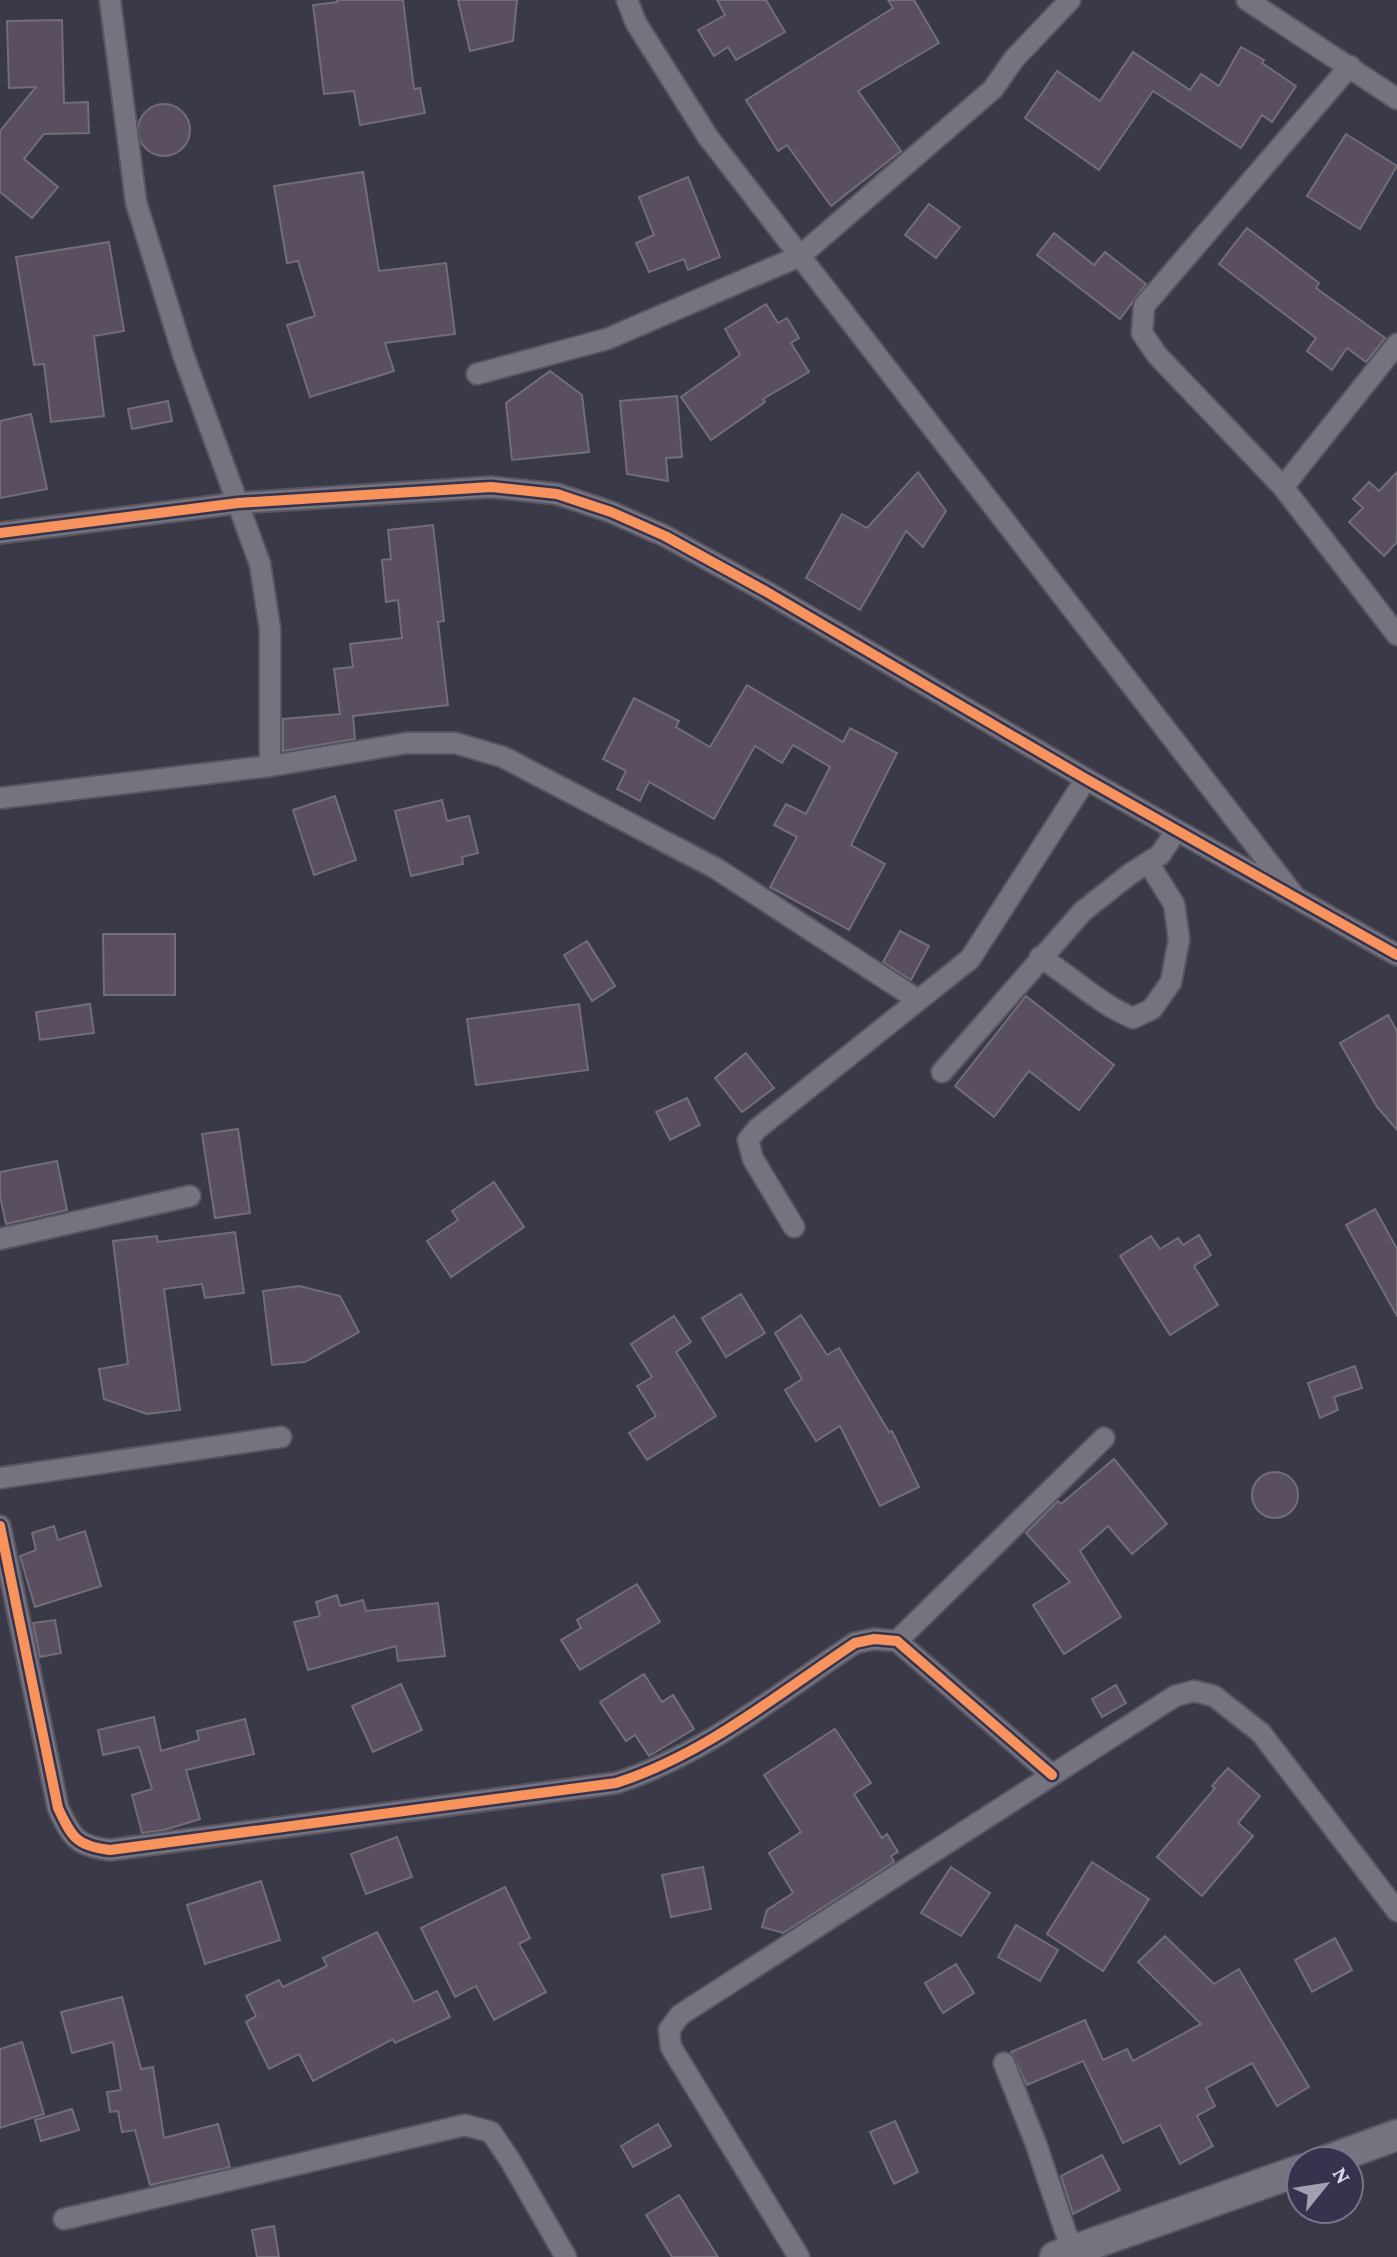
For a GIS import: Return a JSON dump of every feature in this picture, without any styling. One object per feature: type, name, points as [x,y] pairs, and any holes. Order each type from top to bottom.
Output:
[{"type":"main road","points":[[1365,2147],[1397,2135]]},
{"type":"main road","points":[[1064,2254],[1113,2248],[1285,2177]]},
{"type":"street","points":[[110,0],[136,202],[183,354],[260,564],[270,629],[270,766]]},
{"type":"street","points":[[627,0],[636,23],[708,137],[1299,902]]},
{"type":"street","points":[[477,374],[607,339],[800,256],[993,89],[1014,59],[1070,0]]},
{"type":"street","points":[[1247,0],[1397,99]]},
{"type":"street","points":[[1350,66],[1144,306],[1142,333],[1157,355],[1283,487],[1397,635]]},
{"type":"street","points":[[1283,487],[1397,344]]},
{"type":"street","points":[[0,533],[238,503],[491,487],[557,494],[611,512],[665,536],[1299,902],[1397,955]]},
{"type":"street","points":[[0,798],[270,766],[407,743],[455,743],[503,757],[717,869],[918,1000]]},
{"type":"street","points":[[794,1227],[753,1159],[748,1140],[757,1129],[970,959],[1086,779]]},
{"type":"street","points":[[942,1072],[1083,911],[1160,855],[1176,831]]},
{"type":"street","points":[[1040,957],[1112,1009],[1133,1018],[1152,1009],[1171,982],[1179,939],[1174,904],[1149,864]]},
{"type":"street","points":[[0,1239],[190,1196]]},
{"type":"street","points":[[0,1478],[281,1437]]},
{"type":"street","points":[[897,1641],[1104,1438]]},
{"type":"street","points":[[0,1526],[58,1808],[68,1829],[86,1847],[110,1850],[616,1783],[653,1771],[692,1752],[855,1643],[874,1639],[897,1641],[1052,1775]]},
{"type":"street","points":[[799,2257],[671,2047],[669,2030],[680,2015],[1175,1696],[1194,1691],[1214,1696],[1261,1733],[1397,1911]]},
{"type":"street","points":[[1004,2063],[1036,2144],[1064,2254]]},
{"type":"street","points":[[64,2219],[465,2125],[491,2132],[566,2257]]},
{"type":"building","points":[[337,0],[403,0],[414,89],[420,88],[425,113],[360,125],[354,91],[324,94],[313,5]]},
{"type":"building","points":[[458,0],[517,0],[513,41],[470,51]]},
{"type":"building","points":[[717,0],[766,0],[785,32],[736,60],[728,47],[714,56],[698,30],[725,15]]},
{"type":"building","points":[[888,0],[914,0],[939,43],[858,91],[901,151],[831,206],[787,145],[778,151],[746,100],[893,8]]},
{"type":"building","points":[[62,20],[64,103],[88,102],[89,133],[44,134],[24,159],[58,187],[32,218],[0,192],[0,131],[36,87],[9,88],[7,21]]},
{"type":"building","points":[[1241,47],[1264,60],[1262,63],[1296,86],[1272,122],[1262,115],[1241,148],[1153,91],[1099,170],[1025,118],[1057,71],[1100,101],[1133,52],[1190,90],[1201,74],[1219,86]]},
{"type":"building","points":[[164,104],[183,111],[190,130],[183,149],[164,156],[145,149],[138,130],[145,111]]},
{"type":"building","points":[[1346,134],[1397,166],[1360,229],[1307,196]]},
{"type":"building","points":[[363,172],[379,271],[446,263],[455,334],[385,343],[394,371],[310,397],[287,325],[315,316],[298,261],[287,263],[274,186]]},
{"type":"building","points":[[688,177],[720,257],[688,270],[684,259],[649,272],[636,243],[654,235],[639,197]]},
{"type":"building","points":[[929,204],[960,227],[936,258],[905,235]]},
{"type":"building","points":[[1247,228],[1319,283],[1316,288],[1385,338],[1366,362],[1347,348],[1332,370],[1307,351],[1316,338],[1219,264]]},
{"type":"building","points":[[1054,233],[1094,265],[1105,252],[1146,284],[1120,319],[1037,255]]},
{"type":"building","points":[[109,242],[124,331],[94,336],[104,416],[51,422],[44,364],[34,365],[16,257]]},
{"type":"building","points":[[766,304],[778,323],[787,318],[799,338],[791,343],[809,372],[763,399],[765,402],[711,440],[681,397],[740,355],[725,329]]},
{"type":"building","points":[[550,371],[582,395],[589,452],[512,460],[506,403]]},
{"type":"building","points":[[677,396],[682,457],[666,458],[668,481],[627,474],[620,401]]},
{"type":"building","points":[[168,401],[172,421],[132,429],[128,409]]},
{"type":"building","points":[[31,414],[47,489],[0,498],[0,421]]},
{"type":"building","points":[[918,472],[946,511],[923,547],[906,531],[860,610],[806,578],[842,514],[867,528]]},
{"type":"building","points":[[1397,472],[1397,542],[1384,556],[1349,522],[1363,508],[1353,499],[1369,482],[1379,491]]},
{"type":"building","points":[[433,525],[444,621],[438,622],[448,705],[353,716],[355,739],[283,751],[283,719],[340,714],[334,669],[353,667],[350,644],[402,638],[398,600],[386,602],[382,560],[391,559],[388,530]]},
{"type":"building","points":[[747,685],[843,742],[850,728],[897,753],[851,845],[885,864],[849,930],[770,887],[797,837],[774,825],[786,804],[806,814],[830,767],[793,745],[782,763],[755,746],[714,819],[649,782],[640,801],[617,789],[626,771],[603,759],[634,698],[679,721],[676,727],[710,747]]},
{"type":"building","points":[[335,796],[356,860],[314,875],[293,810]]},
{"type":"building","points":[[442,800],[447,821],[469,816],[478,853],[462,857],[463,864],[411,876],[395,811]]},
{"type":"building","points":[[900,931],[929,946],[911,980],[883,962]]},
{"type":"building","points":[[103,934],[175,934],[175,995],[104,995]]},
{"type":"building","points":[[587,941],[615,986],[592,1001],[564,955]]},
{"type":"building","points":[[1026,996],[1114,1065],[1079,1110],[1029,1071],[994,1117],[955,1086]]},
{"type":"building","points":[[90,1004],[94,1033],[40,1040],[36,1012]]},
{"type":"building","points":[[579,1004],[588,1070],[476,1085],[467,1019]]},
{"type":"building","points":[[1388,1015],[1397,1031],[1397,1130],[1377,1107],[1340,1043]]},
{"type":"building","points":[[746,1053],[774,1088],[742,1112],[715,1078]]},
{"type":"building","points":[[687,1098],[700,1125],[670,1140],[656,1112]]},
{"type":"building","points":[[238,1129],[250,1213],[215,1218],[202,1134]]},
{"type":"building","points":[[57,1161],[67,1210],[6,1224],[0,1196],[0,1172]]},
{"type":"building","points":[[494,1182],[524,1227],[451,1277],[427,1241],[458,1220],[452,1211]]},
{"type":"building","points":[[1375,1209],[1397,1249],[1397,1316],[1346,1225]]},
{"type":"building","points":[[235,1232],[244,1293],[205,1298],[202,1284],[164,1289],[180,1410],[147,1414],[104,1399],[99,1369],[128,1364],[113,1241],[157,1236],[158,1242]]},
{"type":"building","points":[[1199,1235],[1211,1255],[1194,1266],[1218,1305],[1170,1335],[1120,1256],[1151,1236],[1160,1249],[1178,1238],[1183,1245]]},
{"type":"building","points":[[299,1286],[340,1296],[359,1332],[305,1362],[272,1365],[263,1291]]},
{"type":"building","points":[[741,1294],[765,1333],[726,1357],[702,1318]]},
{"type":"building","points":[[801,1315],[827,1355],[839,1348],[889,1432],[892,1431],[919,1487],[880,1506],[840,1426],[816,1441],[785,1390],[802,1379],[775,1333]]},
{"type":"building","points":[[674,1316],[691,1342],[676,1352],[716,1416],[647,1460],[629,1433],[656,1416],[637,1386],[652,1377],[631,1344]]},
{"type":"building","points":[[1355,1366],[1362,1388],[1334,1397],[1338,1410],[1320,1418],[1308,1383]]},
{"type":"building","points":[[1114,1459],[1167,1524],[1132,1554],[1108,1526],[1080,1551],[1121,1617],[1064,1654],[1033,1605],[1070,1582],[1026,1533],[1058,1501],[1061,1504]]},
{"type":"building","points":[[1275,1472],[1292,1478],[1298,1495],[1292,1512],[1275,1518],[1258,1512],[1252,1495],[1258,1478]]},
{"type":"building","points":[[54,1526],[58,1540],[85,1531],[101,1586],[35,1607],[20,1556],[36,1550],[32,1533]]},
{"type":"building","points":[[637,1584],[660,1622],[580,1670],[561,1640],[581,1628],[577,1620]]},
{"type":"building","points":[[337,1595],[340,1606],[363,1600],[366,1611],[438,1603],[445,1656],[398,1661],[396,1646],[308,1670],[294,1622],[320,1616],[316,1602]]},
{"type":"building","points":[[55,1620],[61,1653],[40,1657],[33,1623]]},
{"type":"building","points":[[644,1674],[662,1702],[673,1695],[694,1729],[649,1756],[635,1735],[626,1741],[600,1702]]},
{"type":"building","points":[[401,1684],[422,1730],[373,1752],[352,1706]]},
{"type":"building","points":[[1116,1685],[1126,1703],[1102,1717],[1092,1699]]},
{"type":"building","points":[[154,1717],[161,1751],[199,1740],[197,1731],[245,1719],[254,1754],[186,1770],[200,1819],[142,1833],[132,1795],[152,1789],[139,1747],[103,1755],[98,1730]]},
{"type":"building","points":[[835,1729],[871,1783],[854,1794],[882,1838],[887,1834],[898,1852],[891,1856],[894,1862],[783,1933],[762,1927],[767,1910],[793,1893],[769,1853],[801,1832],[764,1775]]},
{"type":"building","points":[[1228,1768],[1260,1796],[1238,1823],[1253,1836],[1202,1896],[1157,1857]]},
{"type":"building","points":[[397,1837],[412,1877],[366,1894],[351,1854]]},
{"type":"building","points":[[1092,1862],[1149,1899],[1103,1971],[1047,1934]]},
{"type":"building","points":[[703,1867],[711,1909],[671,1917],[662,1875]]},
{"type":"building","points":[[951,1867],[990,1893],[961,1936],[921,1913]]},
{"type":"building","points":[[261,1881],[280,1940],[205,1964],[187,1905]]},
{"type":"building","points":[[505,1887],[530,1938],[519,1944],[546,1992],[494,2020],[476,1986],[455,1997],[421,1928]]},
{"type":"building","points":[[1016,1925],[1058,1950],[1040,1981],[998,1957]]},
{"type":"building","points":[[377,1932],[414,2002],[437,1991],[450,2017],[395,2043],[393,2039],[313,2081],[299,2054],[269,2069],[246,2022],[256,2016],[246,1996],[279,1980],[283,1987],[327,1966],[323,1958]]},
{"type":"building","points":[[1165,1936],[1214,1984],[1239,1969],[1309,2087],[1277,2106],[1252,2063],[1206,2088],[1215,2106],[1197,2116],[1213,2146],[1180,2164],[1160,2125],[1123,2143],[1083,2061],[1027,2085],[1011,2052],[1085,2020],[1103,2060],[1127,2049],[1133,2061],[1201,2024],[1138,1962]]},
{"type":"building","points":[[1335,1938],[1352,1970],[1312,1992],[1295,1960]]},
{"type":"building","points":[[956,1964],[974,1993],[943,2013],[925,1983]]},
{"type":"building","points":[[122,1997],[141,2069],[153,2067],[164,2138],[218,2124],[230,2167],[150,2185],[135,2130],[122,2132],[118,2111],[110,2112],[107,2092],[121,2090],[113,2042],[72,2053],[61,2012]]},
{"type":"building","points":[[22,2042],[44,2114],[0,2128],[0,2049]]},
{"type":"building","points":[[72,2109],[79,2130],[41,2141],[35,2120]]},
{"type":"building","points":[[895,2121],[918,2172],[894,2184],[870,2132]]},
{"type":"building","points":[[658,2124],[671,2146],[633,2167],[621,2146]]},
{"type":"building","points":[[1102,2155],[1120,2190],[1073,2214],[1061,2176]]},
{"type":"building","points":[[679,2195],[718,2257],[672,2257],[646,2215]]},
{"type":"building","points":[[274,2226],[279,2257],[257,2257],[252,2230]]},
{"type":"cycle path","points":[[0,533],[238,503],[491,487],[557,494],[611,512],[665,536],[1397,955]]},
{"type":"cycle path","points":[[0,1526],[58,1808],[77,1839],[90,1846],[110,1850],[616,1783],[710,1740],[855,1643],[874,1639],[897,1641],[1052,1775]]}]
